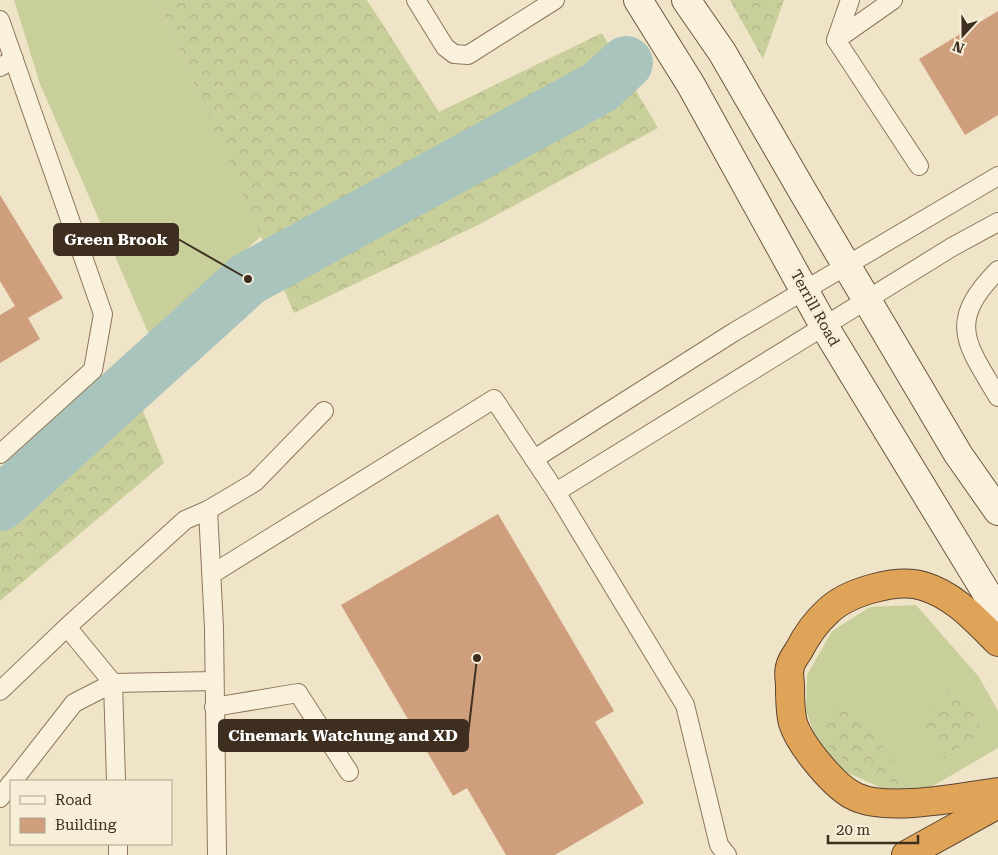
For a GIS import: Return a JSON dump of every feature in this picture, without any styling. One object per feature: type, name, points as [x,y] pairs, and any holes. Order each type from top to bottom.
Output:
[{"type":"highway","points":[[998,642],[960,605],[925,587],[913,584],[895,584],[872,588],[850,597],[829,610],[802,644],[790,667],[790,702],[793,723],[816,763],[856,797],[893,804],[998,792]]},
{"type":"highway","points":[[906,855],[998,804]]},
{"type":"street","name":"Terrill Road","points":[[638,0],[692,85],[824,326],[998,612]]},
{"type":"street","points":[[686,0],[722,52],[958,454],[998,511]]},
{"type":"lane","points":[[416,0],[445,47],[454,54],[468,55],[555,0]]},
{"type":"lane","points":[[836,40],[850,0]]},
{"type":"lane","points":[[836,40],[893,0]]},
{"type":"lane","points":[[0,20],[7,63],[103,314],[93,370],[0,454]]},
{"type":"lane","points":[[836,40],[919,166]]},
{"type":"lane","points":[[534,459],[804,289],[847,266],[998,176]]},
{"type":"lane","points":[[556,492],[952,247],[998,222]]},
{"type":"lane","points":[[998,270],[980,288],[970,306],[965,321],[973,355],[998,397]]},
{"type":"lane","points":[[212,574],[494,399],[556,492],[685,705],[723,850]]},
{"type":"lane","points":[[0,691],[67,627],[185,520],[208,510],[255,482],[324,411]]},
{"type":"lane","points":[[208,510],[214,628],[217,855]]},
{"type":"lane","points":[[67,627],[113,683],[116,780]]},
{"type":"lane","points":[[14,780],[74,702],[113,683],[214,682]]},
{"type":"lane","points":[[214,707],[298,693],[349,772]]},
{"type":"lane","points":[[0,798],[10,785]]},
{"type":"green space","points":[[14,0],[158,0],[261,236],[151,339],[40,84]]},
{"type":"green space","points":[[158,0],[367,0],[439,112],[602,33],[658,128],[478,225],[294,313]]},
{"type":"green space","points":[[730,0],[784,0],[763,59]]},
{"type":"green space","points":[[126,369],[164,463],[0,601],[0,471],[13,463]]},
{"type":"green space","points":[[916,605],[979,677],[998,711],[998,748],[926,790],[886,790],[846,772],[818,744],[806,711],[807,675],[832,631],[870,607]]},
{"type":"green space","points":[[951,688],[982,714],[976,736],[944,759],[918,721]]},
{"type":"green space","points":[[831,703],[869,718],[881,744],[907,785],[862,777],[822,741]]},
{"type":"building","points":[[998,11],[998,115],[965,135],[919,59]]},
{"type":"building","points":[[0,195],[63,298],[28,318],[40,339],[0,363],[0,315],[15,306],[0,281]]},
{"type":"building","points":[[498,514],[614,711],[595,722],[644,803],[555,855],[506,855],[467,788],[453,796],[341,605]]},
{"type":"waterway","points":[[0,504],[248,279],[600,87],[626,63]]},
{"type":"place","name":"Green Brook","points":[[248,279]]},
{"type":"place","name":"Cinemark Watchung and XD","points":[[477,658]]}]
